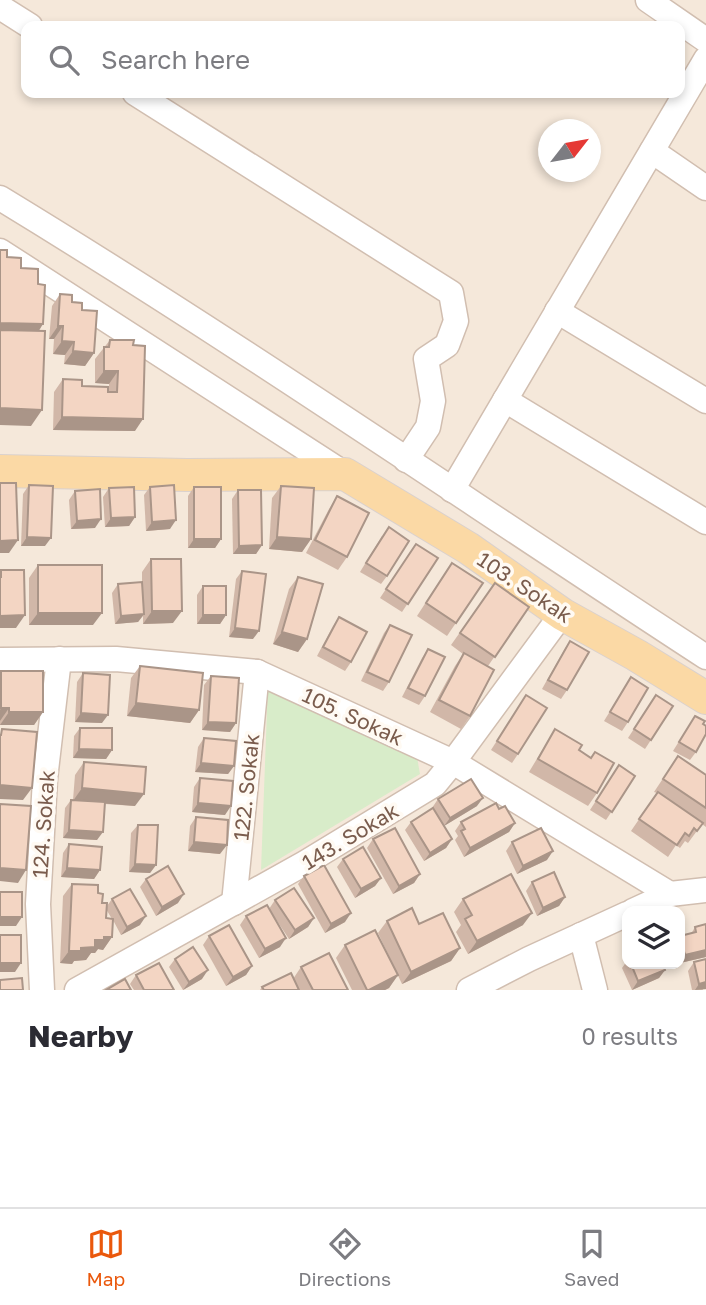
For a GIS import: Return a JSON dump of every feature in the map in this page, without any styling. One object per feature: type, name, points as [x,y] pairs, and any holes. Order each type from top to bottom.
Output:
[{"type":"main road","points":[[0,471],[187,475],[345,474]]},
{"type":"main road","name":"103. Sokak","points":[[345,474],[468,548],[562,614],[706,698]]},
{"type":"street","points":[[648,0],[678,21]]},
{"type":"street","points":[[0,7],[22,21]]},
{"type":"street","points":[[685,26],[706,40]]},
{"type":"street","points":[[685,95],[706,59]]},
{"type":"street","points":[[143,98],[451,293],[456,321],[447,345],[426,359],[433,401],[428,427],[407,460]]},
{"type":"street","points":[[452,490],[683,98]]},
{"type":"street","points":[[652,151],[706,188]]},
{"type":"street","points":[[0,198],[258,362],[706,657]]},
{"type":"street","name":"103. Sokak","points":[[0,251],[345,474]]},
{"type":"street","points":[[557,311],[706,401]]},
{"type":"street","points":[[505,400],[706,522]]},
{"type":"street","name":"143. Sokak","points":[[78,990],[305,863],[435,784],[562,614]]},
{"type":"street","name":"124. Sokak","points":[[42,990],[38,904],[45,779],[59,659]]},
{"type":"street","name":"105. Sokak","points":[[0,660],[116,659],[257,672],[453,762],[670,894]]},
{"type":"street","name":"122. Sokak","points":[[234,902],[257,672]]},
{"type":"street","points":[[644,906],[706,872]]},
{"type":"street","points":[[670,894],[706,890]]},
{"type":"street","points":[[469,990],[622,916]]},
{"type":"street","points":[[581,935],[595,990]]},
{"type":"shaded area","points":[[0,0],[706,0],[706,990],[0,990]]},
{"type":"green space","points":[[268,684],[417,757],[420,774],[261,870]]},
{"type":"building","points":[[0,250],[7,250],[7,257],[21,258],[21,268],[38,269],[38,284],[45,285],[43,324],[0,323]]},
{"type":"building","points":[[60,294],[72,295],[72,302],[82,303],[82,310],[97,311],[94,353],[73,351],[74,342],[62,341],[63,326],[58,326]]},
{"type":"building","points":[[0,330],[45,331],[42,410],[0,408]]},
{"type":"building","points":[[110,340],[134,340],[133,345],[145,346],[143,419],[62,417],[63,379],[82,380],[82,386],[108,387],[108,392],[117,392],[118,371],[104,371],[104,347],[109,347]]},
{"type":"building","points":[[0,483],[16,483],[18,540],[0,541]]},
{"type":"building","points":[[29,485],[53,486],[51,538],[27,537]]},
{"type":"building","points":[[174,485],[176,520],[152,522],[150,487]]},
{"type":"building","points":[[281,486],[314,488],[311,539],[277,537]]},
{"type":"building","points":[[134,487],[135,517],[111,518],[109,488]]},
{"type":"building","points":[[194,487],[221,487],[221,539],[194,539]]},
{"type":"building","points":[[100,489],[101,519],[77,521],[75,491]]},
{"type":"building","points":[[238,490],[261,490],[262,545],[239,546]]},
{"type":"building","points":[[337,496],[369,513],[347,557],[315,540]]},
{"type":"building","points":[[389,527],[409,541],[387,576],[366,563]]},
{"type":"building","points":[[416,544],[438,558],[408,604],[386,589]]},
{"type":"building","points":[[151,559],[181,559],[182,611],[152,611]]},
{"type":"building","points":[[452,563],[483,583],[456,623],[426,603]]},
{"type":"building","points":[[38,565],[102,565],[102,613],[38,613]]},
{"type":"building","points":[[1,570],[24,570],[25,615],[0,616]]},
{"type":"building","points":[[242,571],[266,574],[259,631],[235,628]]},
{"type":"building","points":[[298,577],[323,584],[307,639],[282,632]]},
{"type":"building","points":[[142,582],[144,614],[121,616],[118,584]]},
{"type":"building","points":[[495,583],[529,607],[495,657],[460,633]]},
{"type":"building","points":[[203,586],[226,586],[226,615],[203,615]]},
{"type":"building","points":[[339,617],[367,632],[351,662],[323,647]]},
{"type":"building","points":[[390,625],[412,635],[389,682],[367,672]]},
{"type":"building","points":[[570,641],[589,652],[567,690],[548,680]]},
{"type":"building","points":[[428,649],[445,657],[425,696],[408,688]]},
{"type":"building","points":[[464,653],[494,670],[470,716],[439,700]]},
{"type":"building","points":[[140,666],[203,673],[199,710],[136,703]]},
{"type":"building","points":[[1,671],[43,671],[43,712],[9,712],[9,708],[1,708]]},
{"type":"building","points":[[83,673],[110,675],[108,715],[81,713]]},
{"type":"building","points":[[211,676],[239,678],[236,723],[208,722]]},
{"type":"building","points":[[631,677],[648,688],[628,722],[610,712]]},
{"type":"building","points":[[526,695],[547,708],[518,754],[497,741]]},
{"type":"building","points":[[656,695],[673,706],[651,740],[634,729]]},
{"type":"building","points":[[695,716],[705,721],[703,724],[706,726],[706,734],[696,752],[679,742]]},
{"type":"building","points":[[80,728],[112,728],[112,750],[79,749]]},
{"type":"building","points":[[2,729],[37,732],[32,788],[0,785]]},
{"type":"building","points":[[555,729],[582,745],[579,750],[591,758],[595,752],[614,763],[597,793],[538,759]]},
{"type":"building","points":[[204,738],[236,741],[234,766],[201,763]]},
{"type":"building","points":[[678,756],[706,775],[706,808],[663,779]]},
{"type":"building","points":[[84,762],[146,767],[144,794],[82,788]]},
{"type":"building","points":[[619,765],[635,776],[612,812],[596,801]]},
{"type":"building","points":[[200,778],[233,781],[231,806],[198,803]]},
{"type":"building","points":[[471,779],[483,798],[450,818],[438,799]]},
{"type":"building","points":[[658,792],[703,823],[697,831],[694,828],[689,836],[685,833],[677,845],[639,819]]},
{"type":"building","points":[[71,800],[105,802],[103,832],[69,830]]},
{"type":"building","points":[[496,803],[499,809],[505,806],[515,823],[470,848],[461,831],[465,829],[461,822]]},
{"type":"building","points":[[0,804],[31,806],[26,870],[0,868]]},
{"type":"building","points":[[433,808],[452,839],[430,853],[411,822]]},
{"type":"building","points":[[196,817],[228,820],[227,845],[194,842]]},
{"type":"building","points":[[138,825],[158,825],[156,865],[135,864]]},
{"type":"building","points":[[395,828],[420,874],[399,886],[373,839]]},
{"type":"building","points":[[541,828],[553,851],[523,866],[512,842]]},
{"type":"building","points":[[69,844],[102,847],[100,870],[67,868]]},
{"type":"building","points":[[363,847],[381,878],[361,889],[343,859]]},
{"type":"building","points":[[324,865],[351,913],[331,924],[304,876]]},
{"type":"building","points":[[168,866],[184,894],[162,907],[146,879]]},
{"type":"building","points":[[554,872],[565,897],[543,908],[532,882]]},
{"type":"building","points":[[511,874],[532,913],[477,941],[465,919],[472,915],[463,899]]},
{"type":"building","points":[[72,884],[98,885],[98,893],[103,894],[102,903],[107,903],[106,918],[113,919],[112,937],[95,940],[95,947],[81,948],[81,951],[69,951]]},
{"type":"building","points":[[294,888],[314,918],[295,930],[275,900]]},
{"type":"building","points":[[130,889],[146,916],[127,927],[112,899]]},
{"type":"building","points":[[0,892],[22,892],[22,917],[0,917]]},
{"type":"building","points":[[267,905],[286,938],[265,949],[246,916]]},
{"type":"building","points":[[412,908],[419,924],[443,913],[460,948],[411,972],[387,921]]},
{"type":"building","points":[[706,924],[706,950],[685,955],[685,935],[696,932],[695,927]]},
{"type":"building","points":[[229,925],[252,966],[233,977],[209,936]]},
{"type":"building","points":[[375,930],[398,975],[367,990],[345,945]]},
{"type":"building","points":[[0,935],[21,935],[21,963],[0,963]]},
{"type":"building","points":[[193,947],[208,970],[189,982],[175,959]]},
{"type":"building","points":[[329,953],[348,990],[313,990],[301,967]]},
{"type":"building","points":[[706,959],[706,982],[699,984],[694,962]]},
{"type":"building","points":[[159,963],[174,990],[144,990],[136,975]]},
{"type":"building","points":[[633,969],[665,969],[665,970],[638,981]]},
{"type":"building","points":[[291,973],[299,990],[264,990],[262,987]]},
{"type":"building","points":[[22,978],[23,990],[0,990],[0,980]]},
{"type":"building","points":[[125,979],[131,990],[106,990]]}]
